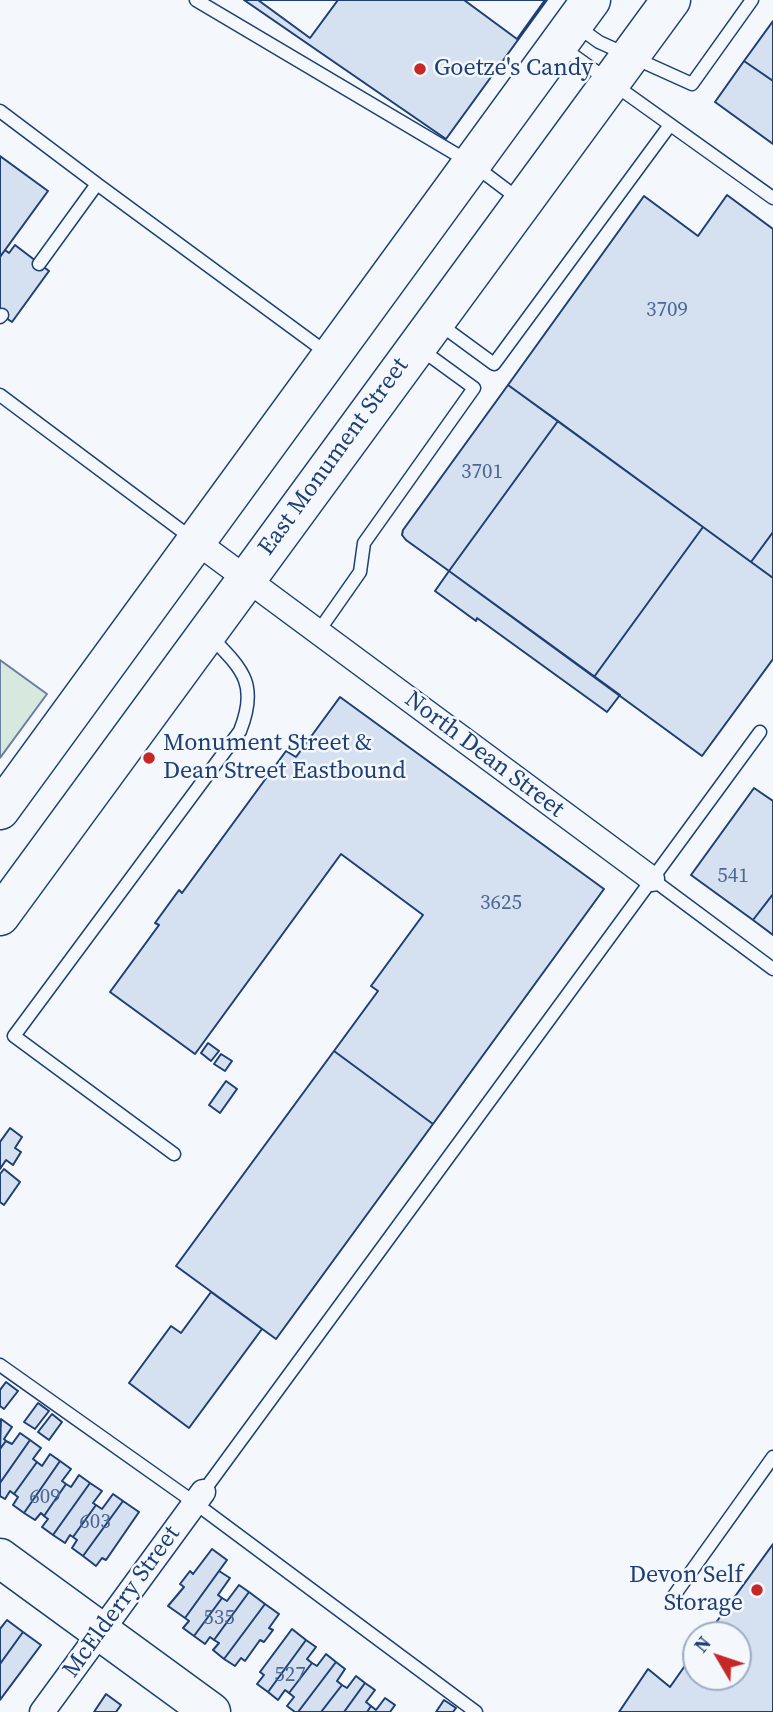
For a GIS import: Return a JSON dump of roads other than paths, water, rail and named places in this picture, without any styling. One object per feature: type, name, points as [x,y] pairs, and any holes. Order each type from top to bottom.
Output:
[{"type":"main road","name":"East Monument Street","points":[[0,916],[671,0]]},
{"type":"main road","points":[[0,810],[194,540],[574,23]]},
{"type":"main road","points":[[0,1558],[212,1712]]},
{"type":"street","name":"North Dean Street","points":[[194,540],[652,879]]},
{"type":"street","name":"McElderry Street","points":[[42,1712],[199,1497]]},
{"type":"lane","points":[[196,0],[471,163],[523,202]]},
{"type":"lane","points":[[574,23],[599,42],[620,69],[692,84],[752,0]]},
{"type":"lane","points":[[574,23],[670,125],[773,198]]},
{"type":"lane","points":[[0,111],[330,356]]},
{"type":"lane","points":[[425,334],[494,364],[670,125]]},
{"type":"lane","points":[[39,264],[97,184]]},
{"type":"lane","points":[[318,632],[360,572],[364,544],[474,388],[425,334]]},
{"type":"lane","points":[[0,396],[194,540]]},
{"type":"lane","points":[[174,1154],[14,1036],[240,731],[249,708],[247,685],[236,663],[206,632]]},
{"type":"lane","points":[[199,1497],[760,732]]},
{"type":"lane","name":"North Dean Street","points":[[652,879],[773,969]]},
{"type":"lane","points":[[0,1365],[199,1497],[476,1712]]},
{"type":"lane","points":[[673,1597],[773,1457]]},
{"type":"place","name":"Goetze's Candy","points":[[420,69]]},
{"type":"place","name":"Monument Street & Dean Street Eastbound","points":[[149,758]]},
{"type":"place","name":"Devon Self Storage","points":[[757,1590]]}]
